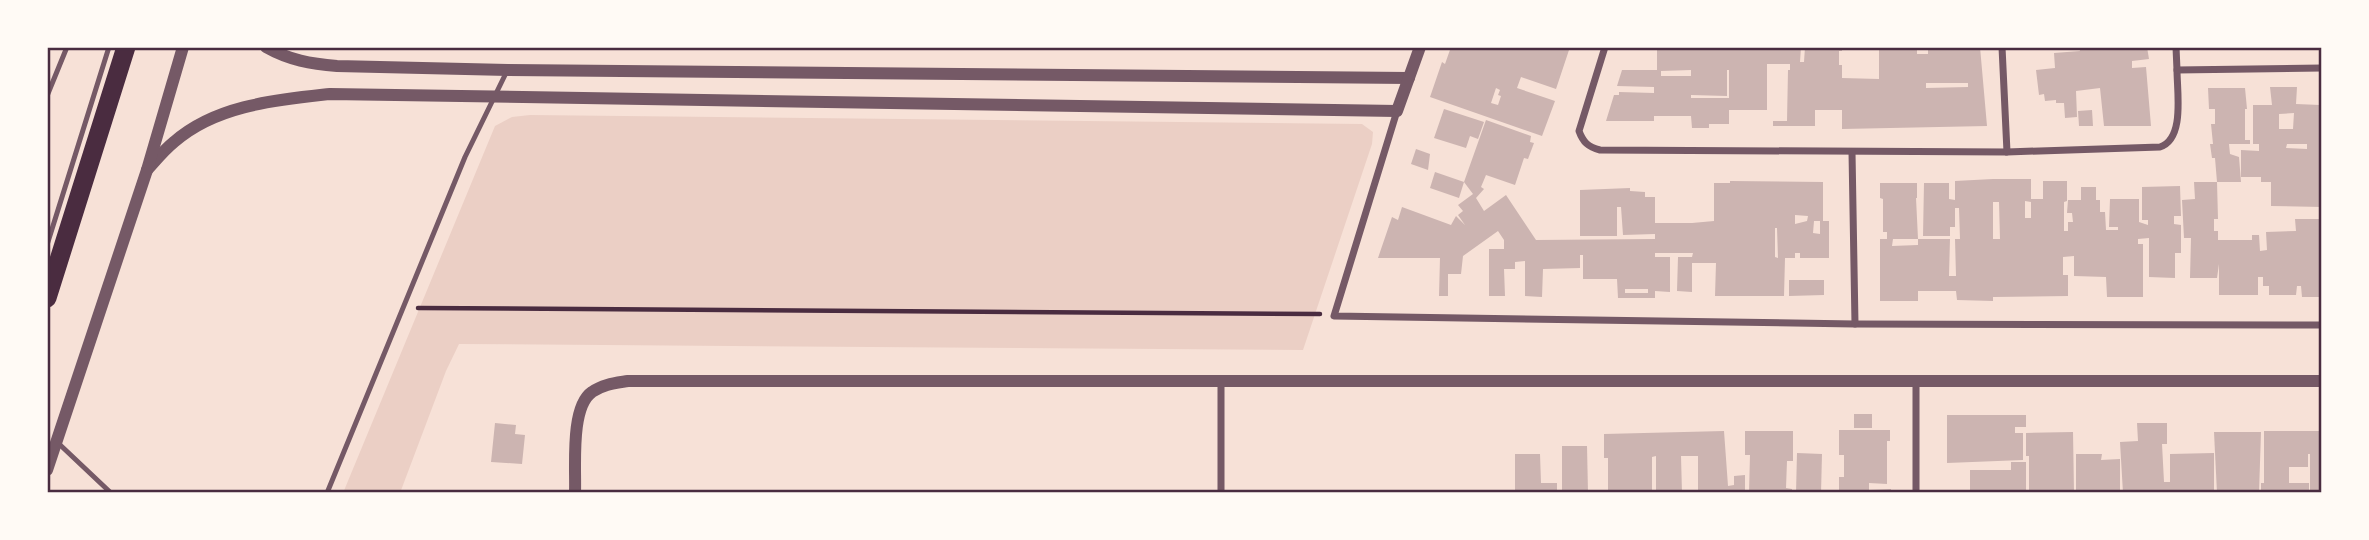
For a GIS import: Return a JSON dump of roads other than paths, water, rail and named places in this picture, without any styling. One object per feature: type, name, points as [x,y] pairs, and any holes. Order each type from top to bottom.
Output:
[{"type":"highway","points":[[47,298],[126,47]]},
{"type":"street","points":[[47,470],[147,170],[183,47]]},
{"type":"street","points":[[266,47],[310,64],[337,66],[1409,78]]},
{"type":"street","points":[[1420,47],[1397,111],[1334,316],[1855,324],[2322,325]]},
{"type":"street","points":[[1605,47],[1579,131],[1582,140],[1591,148],[1853,152],[2160,148],[2167,145],[2177,131],[2176,47]]},
{"type":"street","points":[[2001,47],[2007,152]]},
{"type":"street","points":[[2177,70],[2322,68]]},
{"type":"street","points":[[147,170],[174,141],[208,120],[239,109],[284,99],[330,94],[1397,111]]},
{"type":"street","points":[[1853,152],[1855,324]]},
{"type":"street","points":[[1916,380],[1916,493]]},
{"type":"street","points":[[575,493],[578,419],[583,403],[590,393],[606,385],[628,381],[2322,381]]},
{"type":"street","points":[[1221,381],[1222,493]]},
{"type":"lane","points":[[47,96],[67,47]]},
{"type":"lane","points":[[47,245],[109,47]]},
{"type":"lane","points":[[327,493],[465,157],[508,70]]},
{"type":"lane","points":[[57,442],[111,493]]}]
